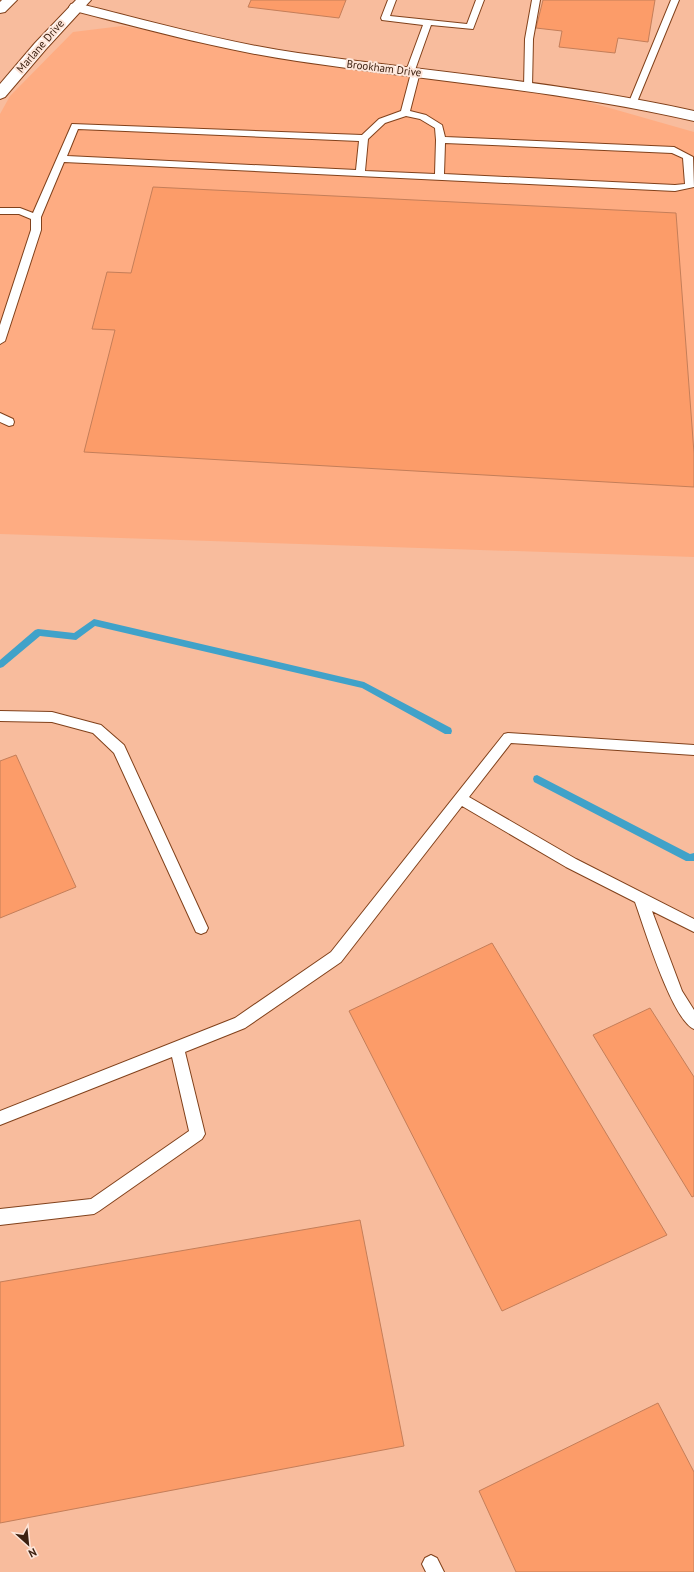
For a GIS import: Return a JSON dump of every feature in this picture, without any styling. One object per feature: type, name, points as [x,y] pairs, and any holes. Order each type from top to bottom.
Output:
[{"type":"main road","points":[[0,9],[10,0]]},
{"type":"main road","name":"Brookham Drive","points":[[80,4],[230,46],[297,57],[633,102],[694,116]]},
{"type":"main road","name":"Marlane Drive","points":[[0,94],[21,67],[80,4]]},
{"type":"lane","points":[[392,0],[385,18],[470,27],[480,0]]},
{"type":"lane","points":[[528,87],[528,39],[536,0]]},
{"type":"lane","points":[[633,102],[675,0]]},
{"type":"lane","points":[[405,113],[413,72],[428,23]]},
{"type":"lane","points":[[360,173],[364,138],[382,121],[405,113],[423,117],[439,127],[441,140],[439,177]]},
{"type":"lane","points":[[0,341],[36,230],[36,217],[75,126],[364,138]]},
{"type":"lane","points":[[60,159],[675,188],[690,186],[688,157],[674,150],[441,140]]},
{"type":"lane","points":[[0,211],[20,212],[36,217]]},
{"type":"lane","points":[[0,716],[52,718],[97,729],[119,749],[200,928]]},
{"type":"lane","points":[[0,1118],[240,1023],[336,957],[508,738],[694,750]]},
{"type":"lane","points":[[461,799],[572,863],[694,926]]},
{"type":"lane","points":[[640,898],[676,995],[694,1022]]},
{"type":"lane","points":[[0,1217],[94,1206],[198,1134],[177,1048]]},
{"type":"shaded area","points":[[122,26],[585,101],[694,132],[694,557],[0,534],[0,114],[10,96],[73,32]]},
{"type":"building","points":[[251,0],[346,0],[339,18],[248,7]]},
{"type":"building","points":[[543,0],[655,0],[648,42],[618,38],[615,53],[559,47],[562,31],[536,28]]},
{"type":"building","points":[[153,187],[676,213],[694,453],[694,487],[84,452],[115,330],[92,329],[107,272],[131,273]]},
{"type":"building","points":[[16,755],[76,887],[0,918],[0,761]]},
{"type":"building","points":[[492,943],[667,1235],[502,1311],[349,1011]]},
{"type":"building","points":[[650,1008],[694,1077],[694,1196],[692,1197],[593,1035]]},
{"type":"building","points":[[360,1220],[404,1446],[0,1523],[0,1282]]},
{"type":"building","points":[[658,1403],[694,1472],[694,1572],[516,1572],[479,1491]]},
{"type":"waterway","points":[[0,665],[38,632],[76,637],[94,622],[364,685],[448,731]]},
{"type":"waterway","points":[[537,779],[689,858],[694,857]]}]
